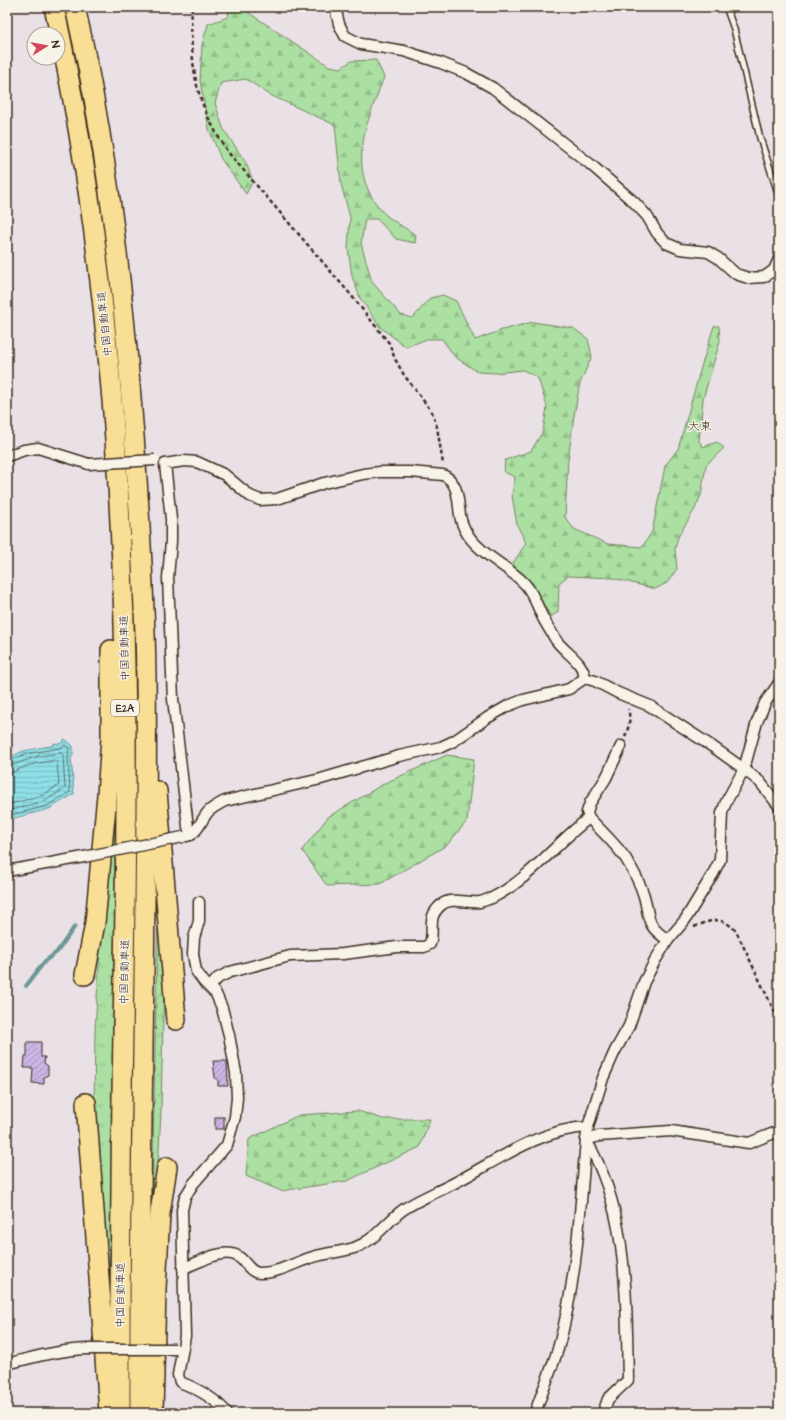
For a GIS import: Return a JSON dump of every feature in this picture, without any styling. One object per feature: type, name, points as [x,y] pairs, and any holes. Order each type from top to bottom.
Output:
[{"type":"highway","name":"中国自動車道","points":[[54,7],[77,123],[92,221],[105,324],[114,432],[122,564],[126,755],[120,1413]]},
{"type":"highway","name":"中国自動車道","points":[[74,7],[97,121],[113,223],[125,325],[141,536],[145,636],[146,816],[140,1199],[140,1413]]},
{"type":"highway","points":[[85,975],[95,923],[111,738],[111,610],[122,564]]},
{"type":"highway","points":[[145,636],[176,1020]]},
{"type":"highway","points":[[86,1104],[109,1413]]},
{"type":"highway","points":[[153,1413],[156,1289],[160,1213],[167,1167]]},
{"type":"street","points":[[335,7],[339,24],[345,36],[361,44],[404,51],[441,63],[466,73],[493,88],[590,164],[634,202],[647,216],[657,233],[666,243],[680,249],[708,252],[718,258],[736,274],[748,278],[764,277],[774,270],[779,259]]},
{"type":"street","points":[[7,456],[24,450],[38,448],[89,464],[184,461],[197,462],[225,475],[250,496],[260,500],[277,499],[324,483],[363,474],[380,472],[410,472],[443,474],[448,476],[456,489],[461,521],[468,536],[477,547],[525,584],[533,595],[548,627],[557,641],[578,662],[584,671],[585,678]]},
{"type":"street","points":[[160,462],[171,519],[172,541],[168,578],[173,699],[188,827],[187,836]]},
{"type":"street","points":[[7,871],[187,836],[198,828],[208,812],[225,801],[321,779],[399,756],[441,747],[454,742],[487,718],[508,706],[523,700],[558,693],[569,689],[585,678]]},
{"type":"street","points":[[585,678],[595,681],[618,693],[650,706],[713,747],[760,782],[779,806]]},
{"type":"street","points":[[535,1413],[558,1350],[570,1295],[574,1269],[586,1140],[588,1127],[603,1078],[631,1021],[644,982],[656,959],[668,940],[685,920],[720,860],[722,813],[726,802],[744,769],[757,722],[765,703],[779,683]]},
{"type":"street","points":[[621,746],[606,778],[590,803],[587,812],[589,818],[625,857],[644,895],[646,914],[652,926],[659,934],[668,940]]},
{"type":"street","points":[[210,987],[218,978],[230,972],[290,956],[343,954],[397,947],[424,947],[430,944],[433,936],[431,924],[435,910],[443,903],[451,900],[480,902],[492,897],[516,882],[540,863],[576,828],[589,818]]},
{"type":"street","points":[[199,902],[199,921],[194,938],[193,954],[196,971],[216,994],[224,1015],[236,1073],[237,1098],[235,1116],[227,1145],[193,1184],[185,1197],[182,1210],[185,1324],[179,1349],[178,1375],[180,1382],[198,1389],[220,1405],[227,1413]]},
{"type":"street","points":[[183,1268],[212,1257],[234,1254],[242,1258],[251,1270],[259,1274],[271,1272],[312,1257],[338,1250],[355,1248],[369,1240],[398,1214],[415,1202],[446,1187],[515,1149],[550,1134],[588,1127]]},
{"type":"street","points":[[586,1140],[599,1136],[671,1131],[749,1143],[779,1131]]},
{"type":"street","points":[[586,1140],[605,1182],[615,1214],[622,1254],[626,1297],[628,1380],[608,1399],[603,1413]]},
{"type":"street","points":[[7,1364],[52,1352],[72,1349],[179,1349]]},
{"type":"lane","points":[[726,7],[737,43],[760,138],[779,196]]},
{"type":"path","points":[[192,7],[190,24],[195,73],[199,93],[213,128],[227,151],[346,290],[389,343],[395,359],[404,375],[432,412],[437,427],[443,474]]},
{"type":"path","points":[[618,693],[628,707],[630,717],[628,728],[621,746]]},
{"type":"path","points":[[678,927],[690,929],[712,920],[720,920],[731,925],[736,931],[779,1021]]},
{"type":"green space","points":[[229,7],[240,7],[329,66],[341,68],[351,61],[376,60],[384,77],[366,128],[362,161],[364,178],[370,194],[381,210],[392,220],[416,235],[415,243],[396,239],[377,219],[365,219],[361,243],[372,282],[401,315],[413,318],[430,298],[443,295],[456,301],[475,340],[502,330],[533,322],[573,328],[588,339],[592,356],[580,383],[568,460],[565,517],[574,529],[608,544],[642,547],[652,532],[665,466],[678,449],[714,326],[719,326],[720,341],[703,399],[699,441],[703,447],[717,442],[724,448],[706,465],[701,495],[695,509],[678,537],[675,549],[677,569],[667,583],[655,589],[613,578],[568,576],[559,583],[558,612],[551,617],[536,592],[518,574],[513,563],[526,543],[517,525],[512,495],[515,477],[504,472],[505,460],[531,451],[543,431],[547,407],[538,378],[523,370],[495,373],[478,372],[455,357],[442,339],[427,339],[406,347],[380,327],[360,298],[352,276],[348,248],[350,217],[341,184],[335,125],[270,95],[246,79],[221,83],[215,103],[223,128],[246,163],[253,181],[246,194],[221,159],[209,129],[200,81],[202,45],[208,24],[228,17]]},
{"type":"green space","points":[[447,755],[474,759],[467,821],[447,845],[380,884],[327,886],[302,850],[328,817],[385,783]]},
{"type":"green space","points":[[115,808],[109,1330],[94,1107],[95,1031],[101,931]]},
{"type":"green space","points":[[158,903],[164,978],[161,1111],[156,1206],[152,1205]]},
{"type":"green space","points":[[358,1111],[383,1119],[430,1119],[420,1147],[347,1181],[281,1191],[246,1176],[249,1139],[299,1115]]},
{"type":"water","points":[[65,739],[73,746],[73,756],[71,756],[74,794],[49,809],[7,820],[7,759],[23,751],[55,745],[53,743],[60,744]]},
{"type":"building","points":[[27,1042],[41,1042],[41,1057],[45,1057],[44,1063],[48,1066],[48,1075],[44,1077],[44,1084],[32,1083],[33,1068],[24,1068],[25,1056],[27,1056]]},
{"type":"building","points":[[213,1061],[227,1061],[228,1086],[218,1086],[218,1080],[215,1078]]},
{"type":"building","points":[[215,1117],[224,1117],[224,1129],[215,1129]]},
{"type":"waterway","points":[[26,986],[45,961],[57,952],[75,926]]},
{"type":"district","name":"大東","points":[[700,426]]}]
